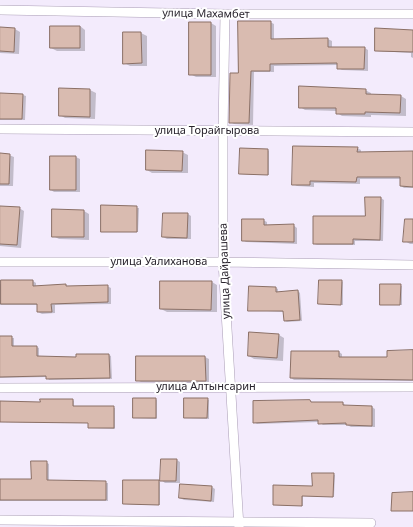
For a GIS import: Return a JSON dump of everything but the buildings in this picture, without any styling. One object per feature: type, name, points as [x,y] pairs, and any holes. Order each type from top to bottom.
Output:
[{"type":"street","name":"улица Махамбет","points":[[0,10],[225,14],[413,14]]},
{"type":"street","name":"улица Дайрашева","points":[[225,14],[223,262],[239,524]]},
{"type":"street","name":"улица Торайгырова","points":[[0,129],[413,132]]},
{"type":"street","name":"улица Уалиханова","points":[[0,262],[223,262],[413,265]]},
{"type":"street","name":"улица Алтынсарин","points":[[0,388],[413,386]]},
{"type":"street","points":[[0,520],[239,524],[371,523]]}]
